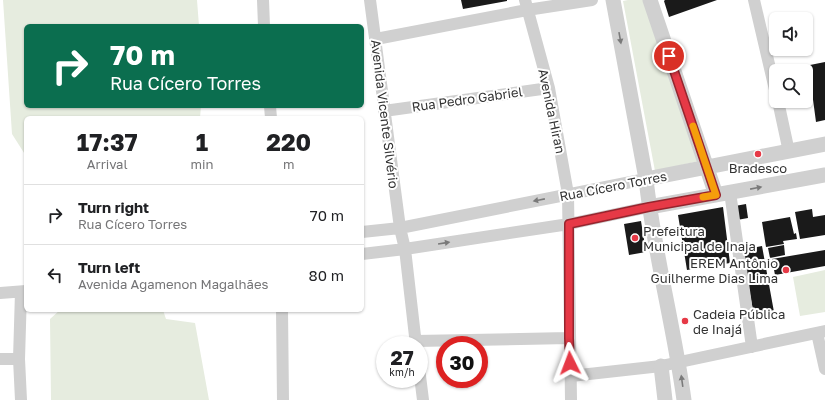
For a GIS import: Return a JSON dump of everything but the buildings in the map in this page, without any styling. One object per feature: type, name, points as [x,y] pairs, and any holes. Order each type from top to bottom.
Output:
[{"type":"street","points":[[263,0],[264,24]]},
{"type":"street","name":"Avenida Vicente Silvério","points":[[370,0],[400,228],[406,249],[415,336]]},
{"type":"street","points":[[376,38],[526,5],[592,0]]},
{"type":"street","points":[[614,0],[646,179],[649,207],[679,361],[684,400]]},
{"type":"street","points":[[650,0],[708,167],[723,194],[752,347]]},
{"type":"street","points":[[754,0],[769,64]]},
{"type":"street","name":"Avenida Hiran","points":[[526,5],[549,88],[568,194],[571,400]]},
{"type":"street","name":"Rua Pedro Gabriel","points":[[384,111],[549,88]]},
{"type":"street","points":[[780,108],[789,152]]},
{"type":"street","name":"Rua Cícero Torres","points":[[364,232],[400,228],[825,144]]},
{"type":"street","points":[[364,254],[406,249],[569,224],[649,207],[825,174]]},
{"type":"street","points":[[0,293],[24,291],[19,359],[21,400]]},
{"type":"street","points":[[282,312],[283,400]]},
{"type":"street","points":[[571,376],[661,366],[821,332],[825,369]]},
{"type":"street","points":[[428,343],[569,338]]},
{"type":"street","points":[[0,359],[19,359]]},
{"type":"street","points":[[661,366],[665,400]]},
{"type":"street","points":[[421,388],[422,400]]},
{"type":"shaded area","points":[[3,0],[197,0],[199,24],[24,24],[24,108],[201,108],[200,116],[24,116],[24,153],[12,134]]},
{"type":"shaded area","points":[[648,0],[699,161],[655,171],[623,1]]},
{"type":"shaded area","points":[[825,270],[825,312],[800,316],[793,277]]},
{"type":"shaded area","points":[[58,312],[164,312],[166,319],[195,323],[209,400],[51,400],[50,319]]},
{"type":"slow traffic","points":[[693,126],[708,167],[716,195],[703,197]]},
{"type":"place","name":"Bradesco","points":[[758,154]]},
{"type":"place","name":"Prefeitura Municipal de Inaja","points":[[635,238]]},
{"type":"place","name":"EREM Antônio Guilherme Dias Lima","points":[[786,270]]},
{"type":"place","name":"Cadeia Pública de Inajá","points":[[685,321]]},
{"type":"route","points":[[570,363],[569,224],[716,195],[708,167],[669,56]]}]
